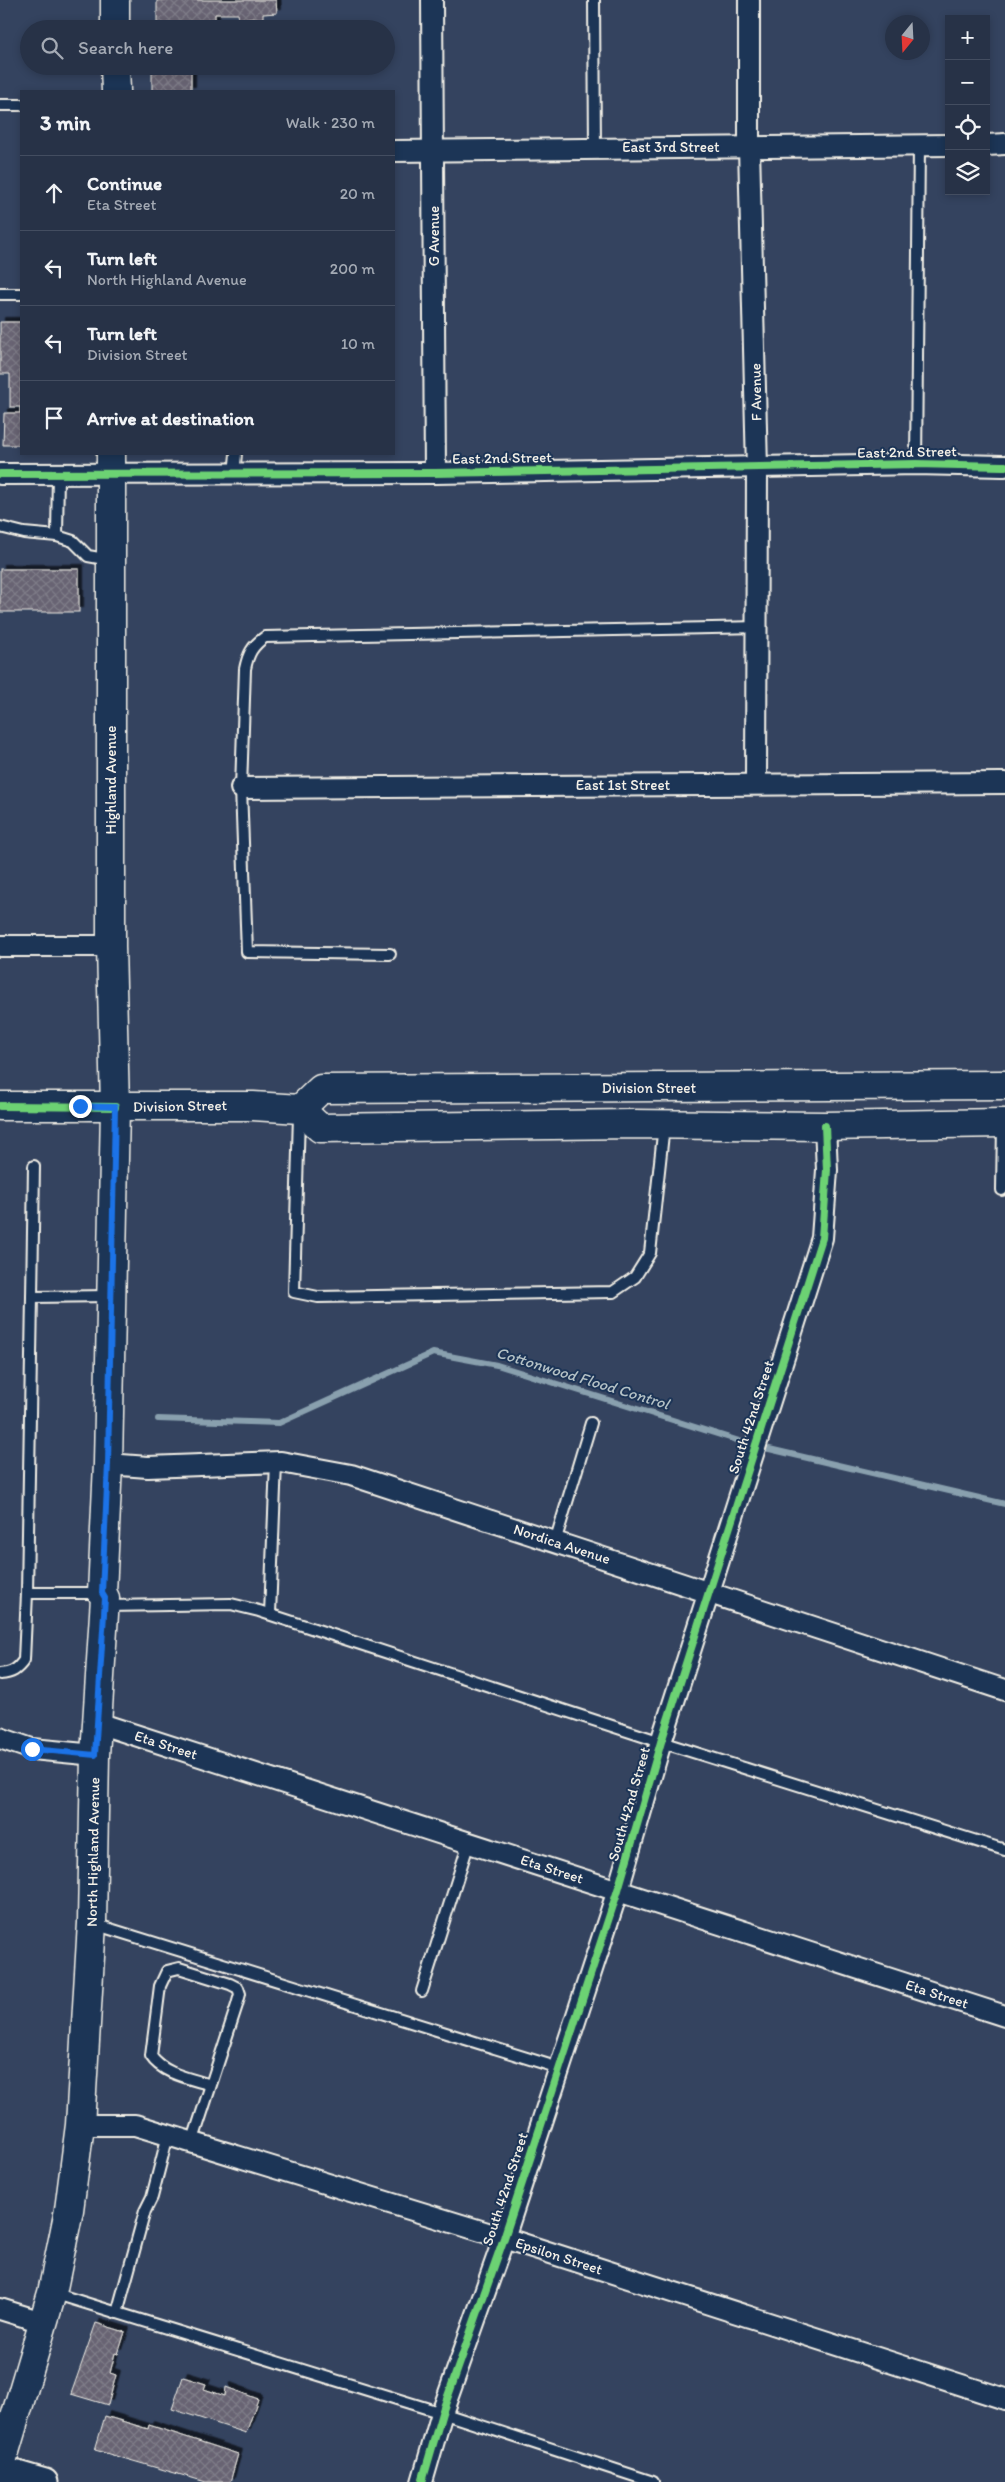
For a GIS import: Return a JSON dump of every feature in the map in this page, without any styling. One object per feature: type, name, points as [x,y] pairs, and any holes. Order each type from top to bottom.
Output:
[{"type":"main road","points":[[115,0],[115,20]]},
{"type":"main road","points":[[115,75],[116,90]]},
{"type":"main road","name":"Highland Avenue","points":[[111,464],[111,946],[115,1107]]},
{"type":"main road","name":"Division Street","points":[[0,1106],[254,1106],[300,1109],[321,1089],[1005,1085]]},
{"type":"main road","name":"North Highland Avenue","points":[[0,2468],[52,2293],[69,2210],[80,2125],[92,1923],[95,1755],[98,1723],[108,1464],[115,1107]]},
{"type":"main road","points":[[300,1109],[320,1128],[664,1124],[825,1126],[1004,1123]]},
{"type":"street","name":"G Avenue","points":[[432,0],[434,473]]},
{"type":"street","name":"F Avenue","points":[[749,0],[749,147],[758,469],[756,784]]},
{"type":"street","points":[[990,145],[1005,144]]},
{"type":"street","name":"East 3rd Street","points":[[395,151],[945,145]]},
{"type":"street","name":"East 2nd Street","points":[[0,474],[58,474],[111,464],[234,474],[758,469],[916,464],[1005,466]]},
{"type":"street","name":"East 1st Street","points":[[242,788],[1005,783]]},
{"type":"street","points":[[0,946],[111,946]]},
{"type":"street","name":"South 42nd Street","points":[[422,2482],[442,2413],[504,2238],[618,1890],[661,1742],[822,1238],[827,1170],[825,1126]]},
{"type":"street","name":"Nordica Avenue","points":[[108,1464],[148,1467],[276,1463],[351,1475],[1005,1690]]},
{"type":"street","name":"Eta Street","points":[[98,1723],[1005,2016]]},
{"type":"street","points":[[0,1738],[32,1749],[95,1755]]},
{"type":"street","name":"Epsilon Street","points":[[80,2125],[135,2125],[504,2238],[1005,2399]]},
{"type":"street","points":[[0,2309],[42,2322]]},
{"type":"street","points":[[0,2468],[46,2482]]},
{"type":"lane","points":[[594,0],[595,148]]},
{"type":"lane","points":[[0,105],[20,105]]},
{"type":"lane","points":[[916,464],[919,146]]},
{"type":"lane","points":[[0,294],[20,294]]},
{"type":"lane","points":[[234,474],[236,455]]},
{"type":"lane","points":[[57,536],[58,474]]},
{"type":"lane","points":[[0,527],[24,533],[57,536],[73,541],[88,556],[111,560]]},
{"type":"lane","points":[[390,954],[247,952],[242,788],[245,669],[248,654],[254,645],[265,637],[756,627]]},
{"type":"lane","points":[[300,1109],[294,1292],[318,1296],[613,1292],[635,1277],[650,1253],[664,1124]]},
{"type":"lane","points":[[1002,1190],[1004,1123]]},
{"type":"lane","points":[[0,1674],[9,1673],[18,1668],[24,1660],[27,1593],[34,1166]]},
{"type":"lane","points":[[32,1297],[111,1296]]},
{"type":"lane","points":[[555,1542],[591,1423]]},
{"type":"lane","points":[[270,1614],[276,1463]]},
{"type":"lane","points":[[27,1593],[103,1599],[232,1604],[270,1614],[661,1742],[1005,1850]]},
{"type":"lane","points":[[422,1991],[469,1842]]},
{"type":"lane","points":[[92,1923],[559,2068]]},
{"type":"lane","points":[[192,2143],[211,2085],[240,1994],[238,1988],[230,1984],[179,1968],[167,1971],[160,1986],[151,2056],[156,2064],[164,2068],[211,2085]]},
{"type":"lane","points":[[117,2313],[145,2211],[152,2198],[168,2135]]},
{"type":"lane","points":[[52,2293],[442,2413],[653,2482]]},
{"type":"building","points":[[157,0],[276,0],[277,13],[263,14],[263,18],[239,19],[238,14],[215,14],[215,20],[157,20]]},
{"type":"building","points":[[152,75],[191,75],[191,90],[152,90]]},
{"type":"building","points":[[0,322],[20,322],[20,407],[10,407],[10,374],[0,374]]},
{"type":"building","points":[[4,413],[20,413],[20,445],[3,445]]},
{"type":"building","points":[[0,569],[79,569],[79,612],[0,612]]},
{"type":"building","points":[[96,2323],[125,2332],[118,2354],[115,2353],[110,2373],[116,2375],[108,2405],[71,2394]]},
{"type":"building","points":[[183,2377],[206,2384],[204,2389],[225,2396],[226,2387],[258,2399],[246,2433],[172,2409]]},
{"type":"building","points":[[105,2416],[148,2429],[149,2425],[238,2454],[230,2482],[206,2482],[95,2450]]},
{"type":"waterway","name":"Cottonwood Flood Control","points":[[158,1419],[279,1423],[433,1353],[497,1365],[752,1445],[1005,1504]]},
{"type":"cycle path","points":[[0,474],[435,473],[916,464],[1005,466]]},
{"type":"cycle path","points":[[0,1106],[115,1107]]},
{"type":"cycle path","points":[[422,2482],[442,2413],[504,2238],[618,1890],[661,1742],[822,1238],[827,1170],[825,1126]]},
{"type":"route","points":[[32,1749],[95,1755],[98,1723],[105,1598],[102,1593],[108,1464],[115,1107],[80,1106]]}]
